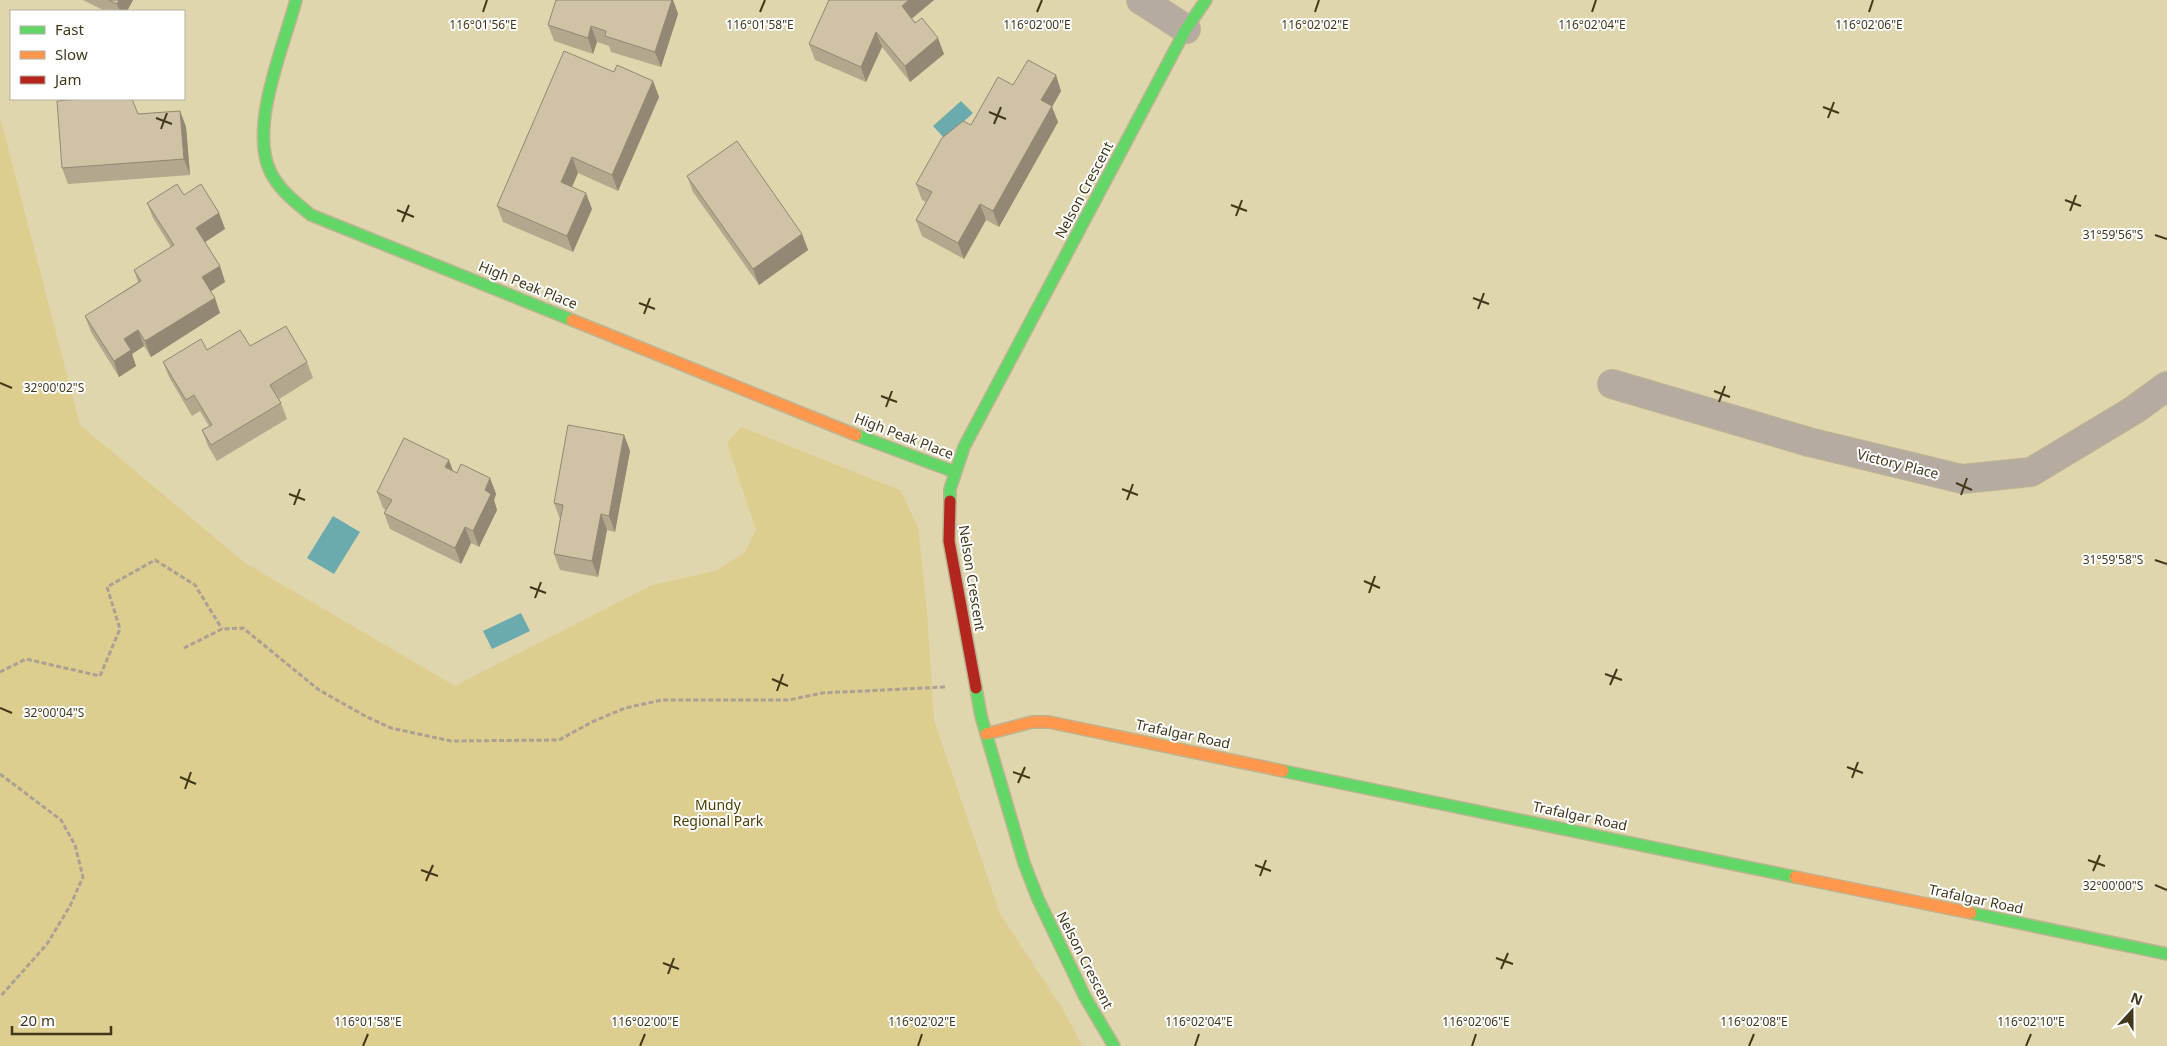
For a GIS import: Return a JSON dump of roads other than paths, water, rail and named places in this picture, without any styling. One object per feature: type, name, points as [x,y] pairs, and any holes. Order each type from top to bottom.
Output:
[{"type":"street","name":"High Peak Place","points":[[296,0],[265,115],[262,136],[264,152],[271,174],[294,203],[311,215],[900,453],[955,472]]},
{"type":"street","points":[[1141,0],[1186,28]]},
{"type":"street","name":"Nelson Crescent","points":[[1114,1046],[1085,997],[1038,899],[1024,862],[986,734],[975,684],[949,541],[949,506],[955,472],[964,447],[1186,28],[1206,0]]},
{"type":"street","name":"Victory Place","points":[[1612,384],[1810,442],[1962,479],[2031,472],[2134,410],[2167,386]]},
{"type":"street","name":"Trafalgar Road","points":[[986,734],[1032,722],[1049,722],[2167,954]]},
{"type":"water","points":[[961,101],[973,113],[945,139],[933,126]]},
{"type":"water","points":[[333,516],[360,532],[334,574],[307,558]]},
{"type":"water","points":[[521,613],[530,631],[492,649],[483,631]]},
{"type":"park label","name":"Mundy Regional Park","points":[[718,814]]}]
